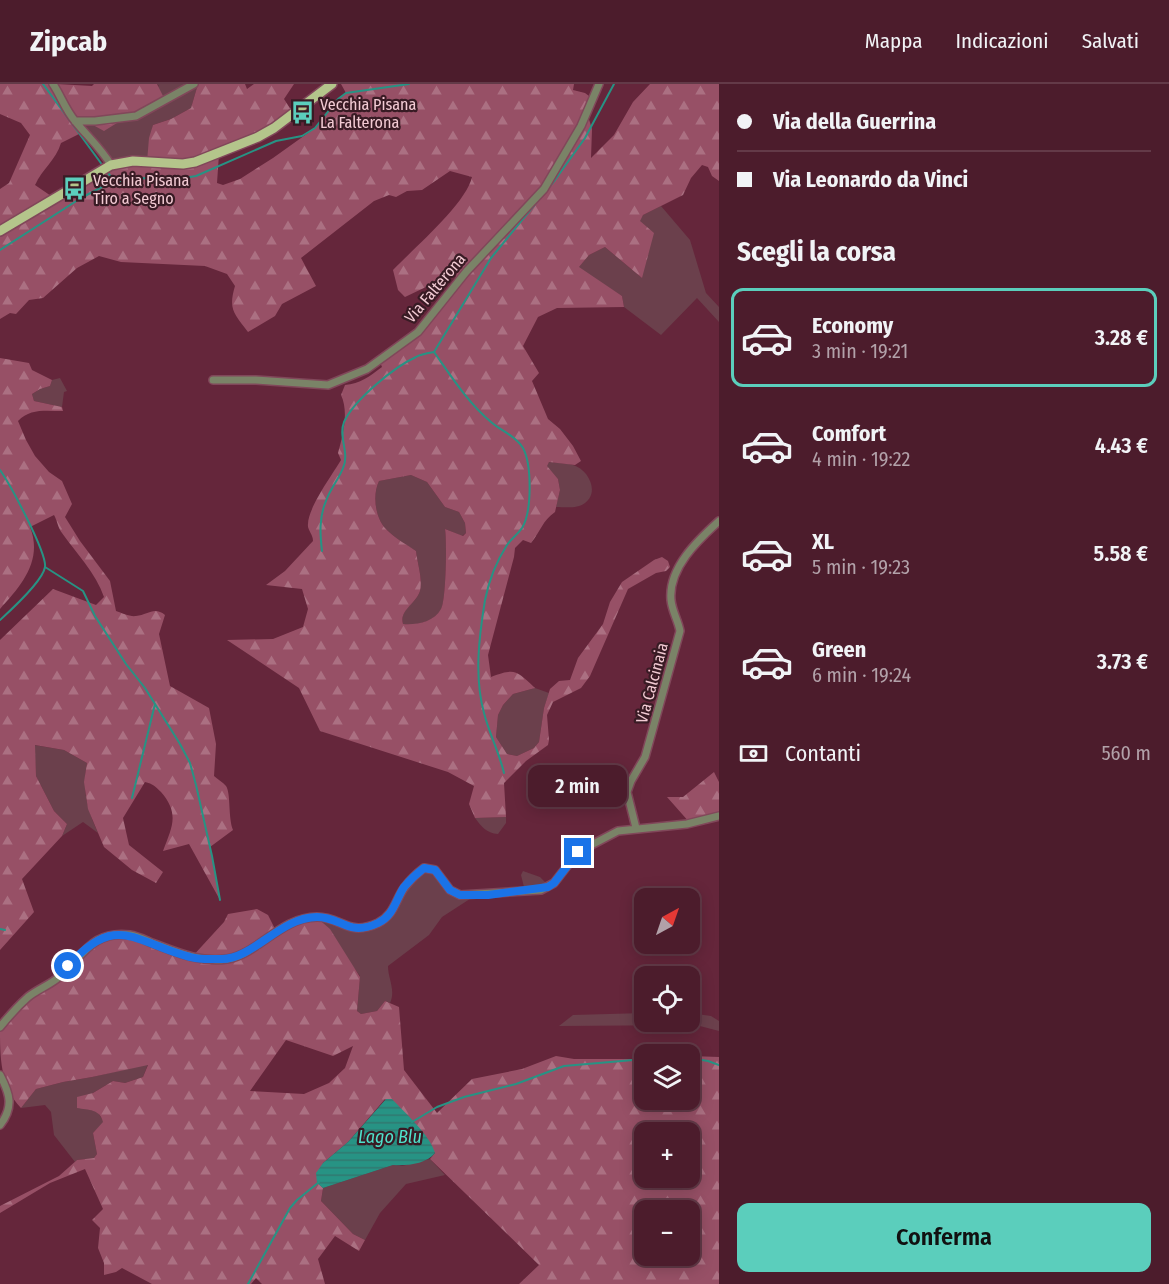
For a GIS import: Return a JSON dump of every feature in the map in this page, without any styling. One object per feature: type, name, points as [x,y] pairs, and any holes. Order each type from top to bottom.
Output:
[{"type":"main road","points":[[0,231],[111,165],[134,161],[183,164],[207,158],[269,131],[333,84]]},
{"type":"street","points":[[53,84],[75,121],[106,156],[111,165]]},
{"type":"street","points":[[75,121],[136,116],[194,84]]},
{"type":"street","name":"Via Falterona","points":[[213,380],[256,380],[327,385],[367,369],[418,332],[466,272],[544,189],[581,126],[599,84]]},
{"type":"street","name":"Via Calcinaia","points":[[636,828],[627,792],[630,781],[645,757],[680,631],[671,599],[672,586],[682,561],[719,521]]},
{"type":"street","points":[[0,1027],[29,996],[59,977],[91,944],[109,936],[129,935],[191,958],[225,959],[237,956],[276,931],[296,922],[316,917],[329,919],[350,928],[361,928],[377,923],[388,917],[403,889],[424,868],[435,870],[450,890],[460,895],[541,890],[554,883],[571,860],[587,846],[618,831],[687,824],[719,816]]},
{"type":"street","points":[[0,1075],[11,1100],[9,1110],[0,1125]]},
{"type":"shaded area","points":[[157,84],[198,84],[191,108],[171,119],[153,125],[147,162],[111,165],[75,121],[93,125],[159,86]]},
{"type":"shaded area","points":[[661,206],[690,240],[706,293],[719,307],[719,322],[697,298],[661,335],[624,307],[622,296],[578,268],[589,255],[605,247],[642,278],[639,221],[643,215]]},
{"type":"shaded area","points":[[60,378],[67,391],[64,392],[62,407],[34,401],[32,394],[50,386],[52,380]]},
{"type":"shaded area","points":[[549,462],[573,465],[583,471],[592,487],[592,493],[585,503],[575,507],[556,507],[560,490],[558,479],[546,466]]},
{"type":"shaded area","points":[[411,475],[427,482],[445,507],[459,512],[465,523],[466,533],[462,536],[445,529],[445,584],[441,610],[429,620],[419,624],[403,624],[403,614],[418,596],[421,586],[416,551],[391,534],[384,526],[380,521],[375,500],[379,481]]},
{"type":"shaded area","points":[[535,688],[549,693],[544,708],[539,742],[534,748],[517,756],[507,754],[496,737],[498,715],[513,694]]},
{"type":"shaded area","points":[[34,745],[64,750],[87,763],[86,799],[98,833],[83,822],[62,836],[67,824],[54,811],[36,776]]},
{"type":"shaded area","points":[[506,817],[506,823],[498,834],[487,831],[475,818]]},
{"type":"shaded area","points":[[429,868],[450,890],[476,895],[442,917],[429,935],[388,966],[392,989],[390,1003],[385,1001],[377,1011],[361,1014],[357,1011],[360,976],[316,917],[361,928],[389,917],[403,889]]},
{"type":"shaded area","points":[[523,871],[540,877],[549,886],[525,891],[521,875]]},
{"type":"shaded area","points":[[634,1013],[634,1025],[559,1026],[573,1015]]},
{"type":"shaded area","points":[[700,1014],[711,1016],[719,1021],[719,1031],[700,1026]]},
{"type":"shaded area","points":[[148,1064],[143,1077],[125,1083],[113,1081],[93,1093],[97,1111],[104,1122],[93,1133],[97,1154],[94,1158],[75,1162],[54,1135],[51,1112],[45,1105],[21,1108],[36,1089]]},
{"type":"shaded area","points":[[430,1159],[445,1175],[406,1184],[380,1213],[365,1240],[353,1234],[321,1201],[323,1188],[393,1165],[402,1166]]},
{"type":"green space","points":[[0,84],[92,86],[94,84],[157,84],[165,100],[125,118],[104,131],[93,125],[76,122],[85,131],[61,143],[35,185],[54,198],[111,165],[147,162],[149,138],[153,125],[171,119],[191,108],[198,84],[245,84],[247,89],[254,84],[294,84],[284,99],[293,113],[219,154],[217,183],[223,185],[240,179],[315,128],[338,99],[346,93],[341,84],[574,84],[573,90],[585,93],[593,99],[587,113],[592,129],[591,158],[614,135],[633,102],[650,84],[719,84],[719,181],[712,176],[708,167],[702,165],[691,178],[683,195],[643,215],[640,221],[654,233],[642,278],[605,247],[589,255],[579,267],[622,296],[624,307],[557,308],[538,317],[523,346],[539,373],[532,381],[548,419],[560,429],[581,461],[575,465],[549,462],[547,466],[558,479],[560,490],[555,512],[544,523],[531,543],[523,540],[515,548],[488,655],[491,677],[505,672],[515,672],[535,688],[513,694],[498,715],[496,737],[507,754],[517,756],[534,748],[539,742],[544,708],[550,689],[559,681],[570,680],[578,658],[603,624],[610,602],[622,582],[662,557],[668,561],[670,567],[628,589],[590,676],[581,688],[553,702],[547,715],[548,745],[526,761],[504,783],[506,817],[475,818],[469,804],[474,786],[448,772],[320,731],[299,688],[227,640],[273,639],[303,627],[308,609],[302,589],[266,585],[285,571],[313,541],[308,526],[309,517],[341,460],[338,453],[345,409],[341,395],[345,385],[360,381],[378,370],[382,367],[380,362],[426,325],[455,280],[458,269],[449,276],[405,297],[398,290],[393,270],[450,213],[468,188],[472,177],[450,171],[422,190],[407,191],[396,197],[389,195],[374,201],[301,258],[316,286],[282,304],[275,316],[248,332],[232,306],[235,286],[227,274],[205,266],[121,262],[99,256],[77,268],[43,298],[29,300],[16,314],[10,313],[0,319],[0,189],[9,183],[30,135],[21,123],[0,114]],"holes":[[[411,475],[427,482],[445,507],[459,512],[465,523],[466,533],[463,536],[445,529],[445,583],[441,609],[425,622],[403,624],[403,615],[418,596],[421,586],[416,551],[394,537],[380,521],[375,500],[377,487],[379,481]]]},
{"type":"green space","points":[[0,358],[29,363],[32,370],[52,380],[50,386],[32,394],[34,401],[62,407],[63,411],[33,412],[18,421],[35,456],[49,472],[62,481],[72,504],[65,517],[110,581],[116,611],[134,616],[154,611],[165,615],[159,634],[170,686],[209,708],[216,744],[214,776],[228,789],[233,830],[210,847],[220,900],[189,844],[163,851],[173,821],[171,807],[159,790],[145,782],[123,818],[129,845],[163,872],[156,883],[132,870],[104,847],[88,809],[84,782],[87,763],[64,750],[35,745],[36,776],[54,811],[67,824],[62,836],[22,879],[34,912],[0,950],[0,640],[53,589],[96,605],[104,597],[91,571],[61,531],[54,515],[30,527],[34,550],[32,561],[23,581],[0,609]]},
{"type":"green space","points":[[714,772],[719,782],[719,816],[690,823],[667,797],[683,797]]},
{"type":"green space","points":[[257,909],[268,915],[276,931],[316,917],[330,929],[360,977],[357,1011],[361,1014],[377,1011],[385,1001],[399,1007],[404,1070],[437,1113],[472,1079],[522,1069],[556,1056],[574,1059],[634,1059],[634,1110],[700,1110],[700,1056],[719,1057],[719,1284],[519,1284],[539,1265],[430,1159],[435,1153],[385,1099],[348,1142],[323,1163],[318,1183],[323,1188],[321,1201],[353,1234],[365,1240],[359,1251],[335,1236],[318,1259],[325,1284],[262,1284],[256,1278],[251,1284],[152,1284],[122,1268],[104,1275],[104,1263],[98,1248],[100,1228],[92,1220],[103,1209],[85,1169],[50,1183],[0,1213],[0,1206],[59,1176],[77,1160],[94,1158],[97,1154],[93,1133],[103,1122],[102,1118],[97,1112],[77,1108],[77,1097],[93,1093],[113,1081],[125,1083],[143,1077],[148,1065],[36,1089],[21,1108],[5,1081],[1,1060],[0,1027],[13,1012],[59,977],[77,956],[109,936],[129,935],[191,958],[224,922],[228,914]],"holes":[[[286,1040],[333,1056],[353,1046],[345,1068],[329,1083],[304,1094],[250,1091]]]},
{"type":"water","name":"Lago Blu","points":[[386,1099],[392,1099],[416,1124],[428,1139],[435,1153],[421,1162],[410,1165],[393,1165],[323,1188],[317,1183],[316,1173],[323,1163],[348,1142]]},
{"type":"waterway","points":[[43,84],[103,166]]},
{"type":"waterway","points":[[0,250],[102,187],[136,178],[178,179],[196,176],[276,141],[302,136],[315,128],[338,99],[346,93],[409,84]]},
{"type":"waterway","points":[[434,352],[491,258],[555,180],[585,138],[614,84]]},
{"type":"waterway","points":[[106,171],[116,182]]},
{"type":"waterway","points":[[434,352],[475,406],[491,422],[520,444],[528,465],[528,511],[520,530],[507,545],[493,571],[485,600],[479,642],[478,671],[481,699],[504,773]]},
{"type":"waterway","points":[[322,551],[322,513],[345,462],[342,433],[349,413],[365,394],[386,376],[418,356],[434,352]]},
{"type":"waterway","points":[[0,470],[34,534],[45,567],[33,587],[0,620]]},
{"type":"waterway","points":[[45,567],[83,591],[95,616],[126,664],[145,688],[190,763],[220,900]]},
{"type":"waterway","points":[[132,798],[155,704]]},
{"type":"waterway","points":[[0,929],[5,930]]},
{"type":"waterway","points":[[412,1122],[437,1107],[464,1097],[516,1084],[564,1066],[634,1060]]},
{"type":"waterway","points":[[700,1060],[719,1065]]},
{"type":"waterway","points":[[248,1284],[290,1208],[319,1182]]},
{"type":"place","name":"Vecchia Pisana La Falterona","points":[[302,113]]},
{"type":"place","name":"Vecchia Pisana Tiro a Segno","points":[[75,189]]},
{"type":"route","points":[[68,966],[91,944],[109,936],[129,935],[141,938],[191,958],[225,959],[248,950],[276,931],[296,922],[316,917],[329,919],[350,928],[361,928],[388,917],[403,889],[424,868],[435,870],[450,890],[460,895],[541,890],[554,883],[578,852]]}]
